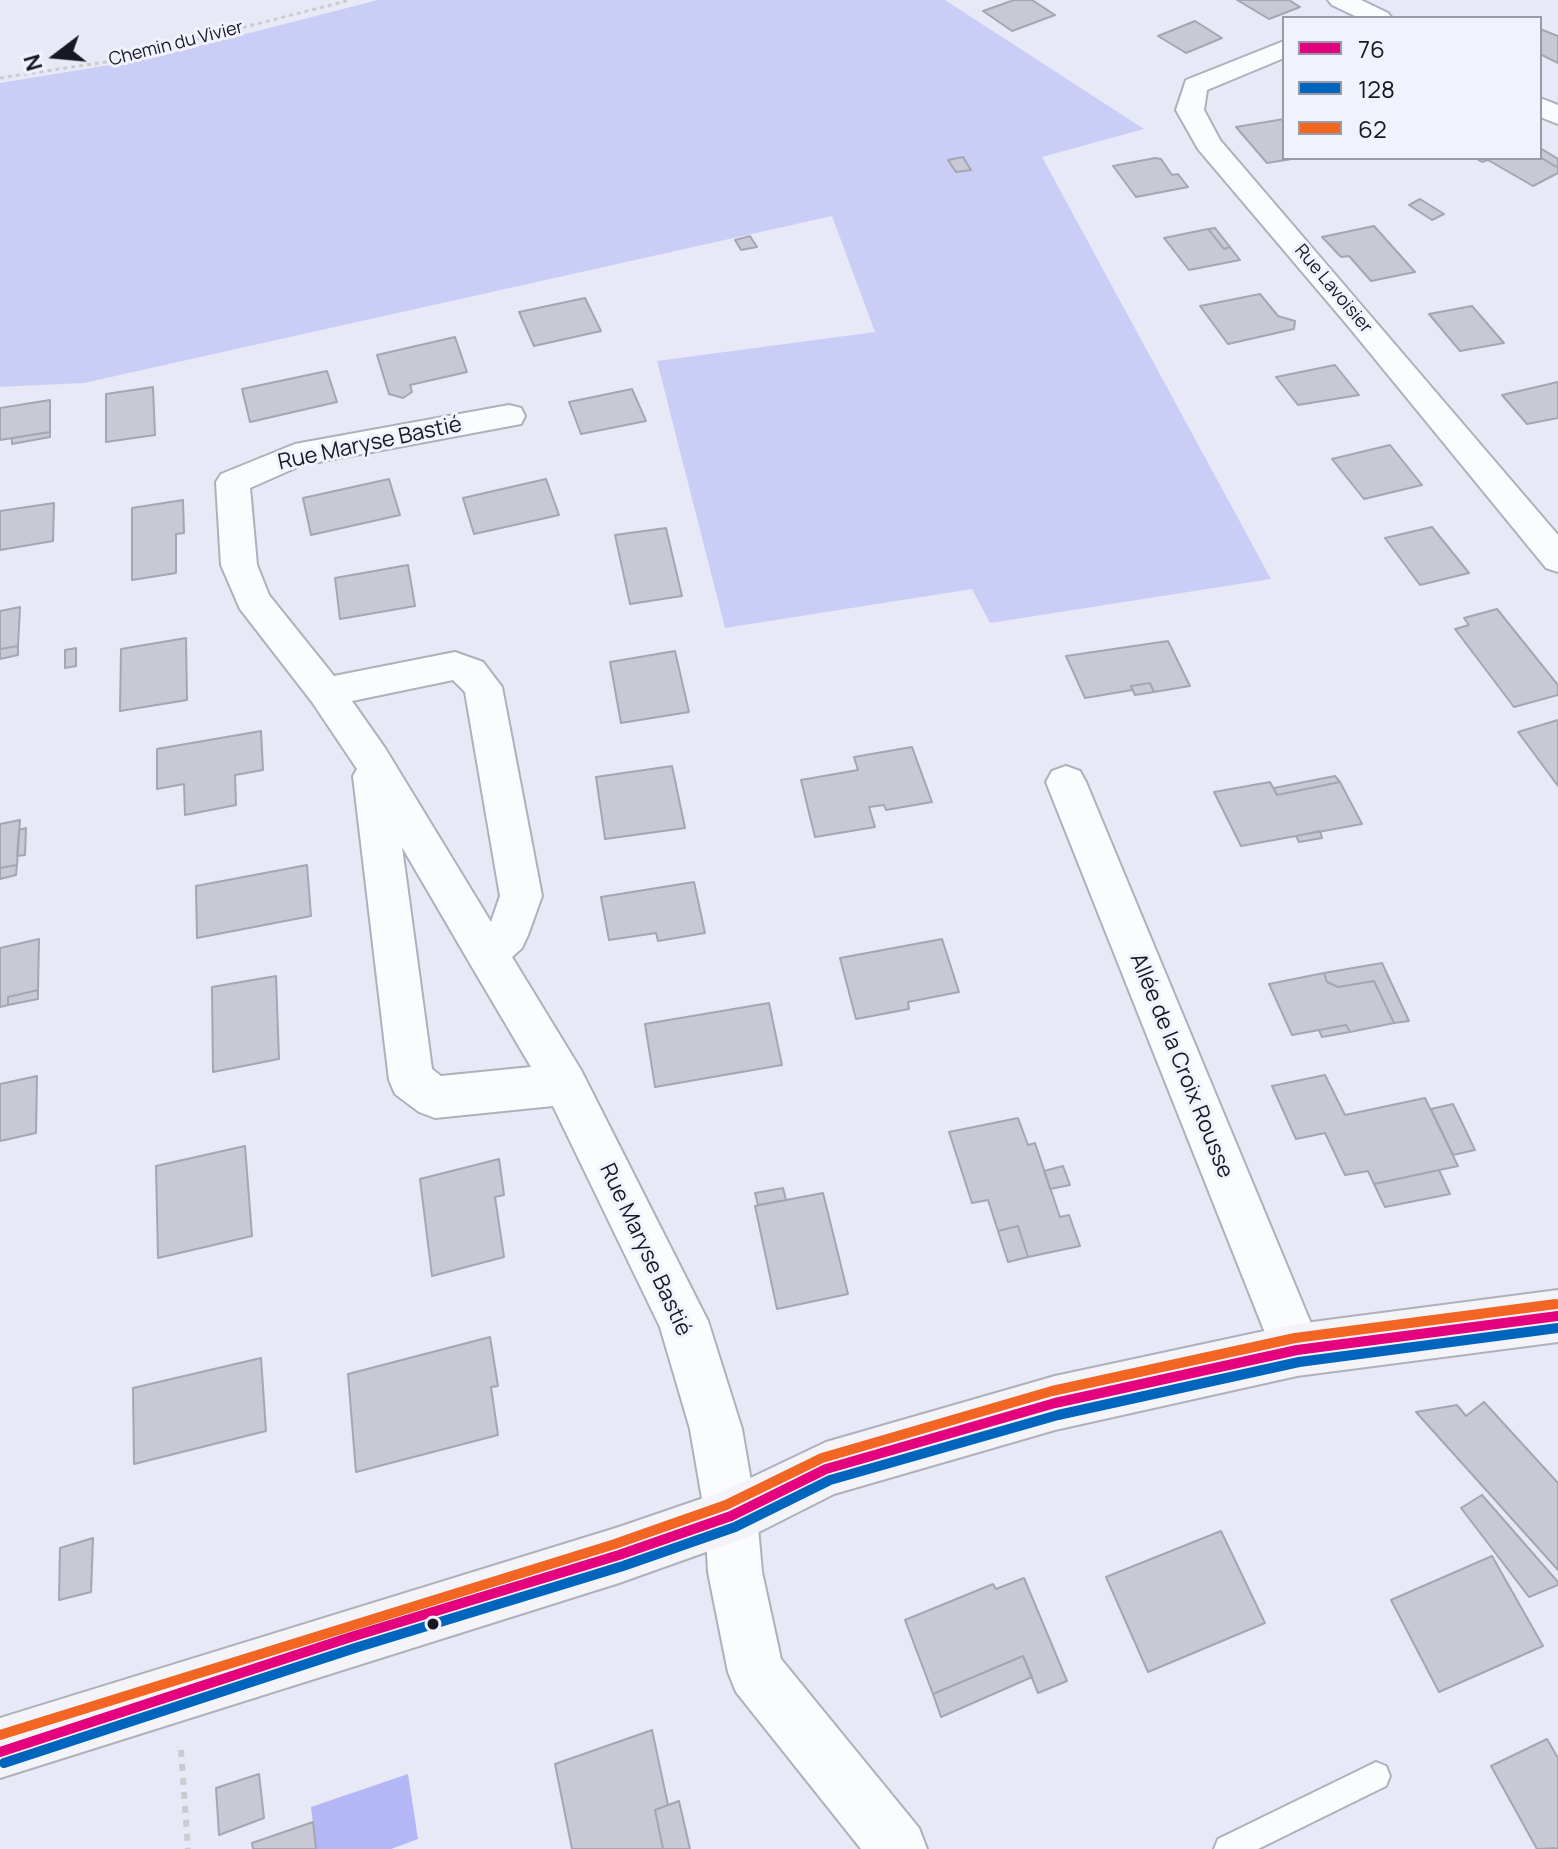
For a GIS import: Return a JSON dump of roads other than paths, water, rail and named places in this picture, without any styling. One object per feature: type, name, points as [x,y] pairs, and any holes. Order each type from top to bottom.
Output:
[{"type":"main road","points":[[12,1746],[619,1555],[731,1516],[826,1469],[1055,1403],[1297,1350],[1558,1316]]},
{"type":"street","points":[[1341,0],[1372,16]]},
{"type":"street","name":"Rue Lavoisier","points":[[1282,50],[1195,86],[1190,110],[1208,143],[1558,559]]},
{"type":"street","name":"Rue Maryse Bastié","points":[[509,416],[295,455],[233,482],[239,565],[253,600],[325,692],[371,759],[565,1084],[683,1321],[716,1429],[731,1516],[735,1572],[756,1672],[898,1849]]},
{"type":"street","points":[[325,692],[455,666],[470,672],[483,687],[521,896],[507,935],[487,954]]},
{"type":"street","name":"Rue Maryse Bastié","points":[[371,759],[411,1080],[435,1097],[565,1084]]},
{"type":"street","name":"Allée de la Croix Rousse","points":[[1066,782],[1297,1350]]},
{"type":"lane","points":[[1228,1849],[1376,1776]]}]
